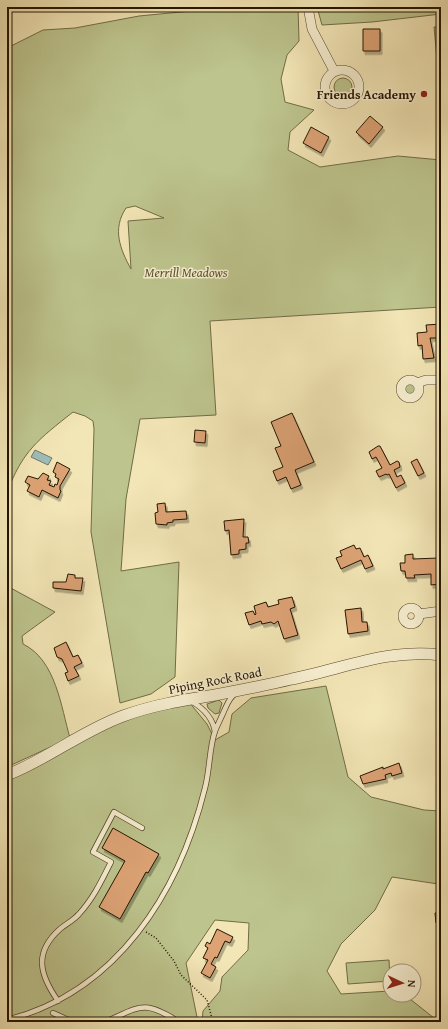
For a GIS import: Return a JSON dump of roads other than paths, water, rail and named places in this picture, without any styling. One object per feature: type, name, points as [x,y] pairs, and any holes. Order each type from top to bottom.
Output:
[{"type":"street","points":[[308,7],[312,28],[334,71]]},
{"type":"street","points":[[417,383],[426,380],[441,380]]},
{"type":"street","points":[[419,614],[441,611]]},
{"type":"street","name":"Piping Rock Road","points":[[7,774],[24,768],[100,726],[123,716],[159,706],[294,679],[380,657],[405,654],[441,655]]},
{"type":"lane","points":[[7,1020],[33,1013],[58,1001],[90,982],[122,952],[143,927],[166,890],[187,845],[205,787],[215,732],[230,699],[240,690]]},
{"type":"lane","points":[[189,700],[202,708],[212,720],[215,732]]},
{"type":"lane","points":[[58,1001],[47,985],[43,975],[43,952],[49,940],[78,915],[89,902],[111,862],[93,852],[114,812],[142,828]]},
{"type":"lane","points":[[105,1022],[128,1011],[141,1007],[153,1009],[179,1022]]},
{"type":"lane","points":[[53,1013],[73,1022]]},
{"type":"water","points":[[35,450],[52,458],[48,465],[31,457]]},
{"type":"place","name":"Friends Academy","points":[[424,94]]},
{"type":"park label","name":"Merrill Meadows","points":[[186,272]]}]
